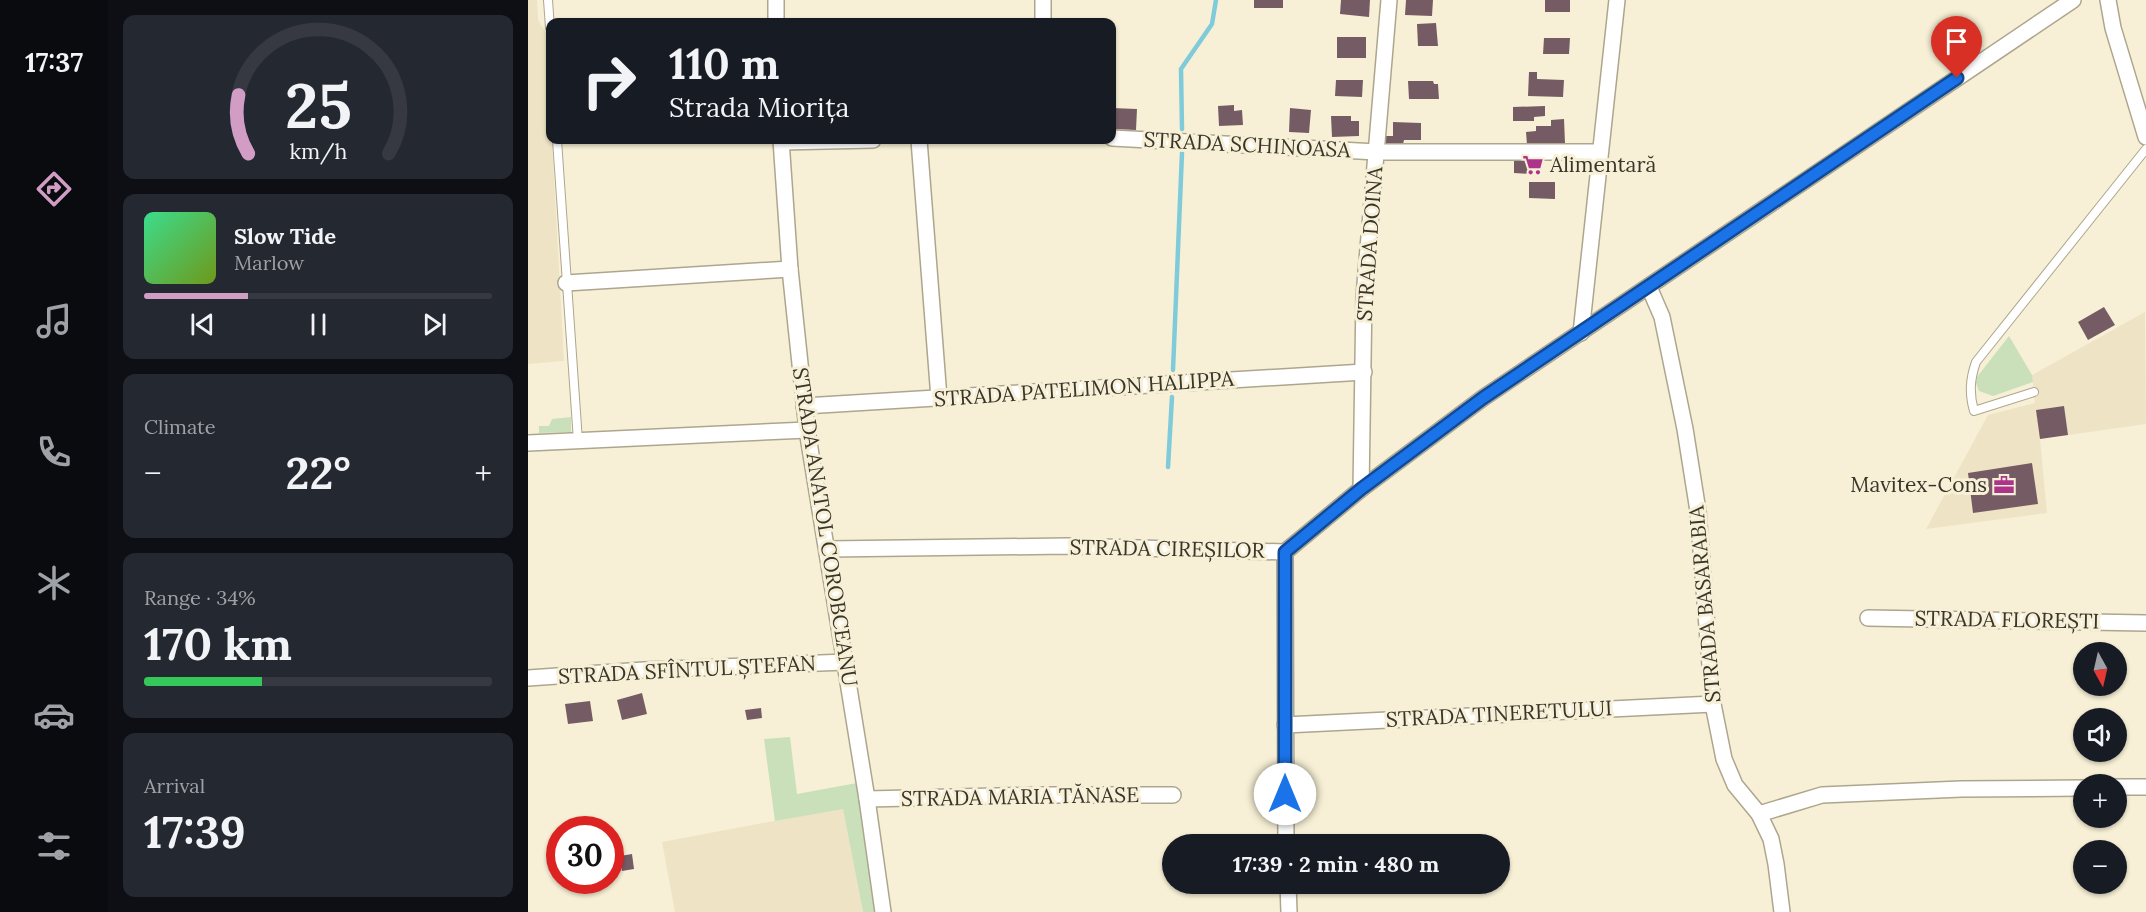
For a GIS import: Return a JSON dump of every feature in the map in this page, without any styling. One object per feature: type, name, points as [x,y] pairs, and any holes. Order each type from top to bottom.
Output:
[{"type":"street","points":[[776,0],[776,18]]},
{"type":"street","points":[[1043,0],[1043,18]]},
{"type":"street","name":"STRADA DOINA","points":[[1361,489],[1364,296],[1389,0]]},
{"type":"street","points":[[1581,333],[1617,0]]},
{"type":"street","points":[[1285,552],[1361,489],[1483,398],[2073,0]]},
{"type":"street","points":[[2108,0],[2113,28],[2146,137]]},
{"type":"street","name":"STRADA SCHINOASA","points":[[1116,138],[1377,152],[1599,152]]},
{"type":"street","name":"STRADA ANATOL COROBCEANU","points":[[781,144],[790,269],[807,430],[846,662],[883,912]]},
{"type":"street","points":[[919,144],[939,398]]},
{"type":"street","points":[[566,283],[790,269]]},
{"type":"street","name":"STRADA BASARABIA","points":[[1649,287],[1662,317],[1685,429],[1698,511],[1713,704],[1724,759],[1735,784],[1759,814],[1771,839],[1782,912]]},
{"type":"street","name":"STRADA PATELIMON HALIPPA","points":[[804,406],[1364,372]]},
{"type":"street","points":[[528,443],[807,430]]},
{"type":"street","name":"STRADA CIREȘILOR","points":[[828,549],[1066,546],[1285,552],[1286,834]]},
{"type":"street","name":"STRADA FLOREȘTI","points":[[1868,618],[2146,623]]},
{"type":"street","name":"STRADA SFÎNTUL ȘTEFAN","points":[[528,678],[644,670],[846,662]]},
{"type":"street","name":"STRADA TINERETULUI","points":[[1285,725],[1713,704]]},
{"type":"street","points":[[2127,787],[2146,787]]},
{"type":"street","points":[[1759,814],[1822,795],[1961,789],[2073,788]]},
{"type":"street","name":"STRADA MARIA TĂNASE","points":[[867,799],[1173,795]]},
{"type":"street","points":[[1288,894],[1289,912]]},
{"type":"lane","points":[[548,0],[549,18]]},
{"type":"lane","points":[[557,144],[578,442]]},
{"type":"lane","points":[[2034,392],[1974,411],[1970,379],[1976,362],[2146,149]]},
{"type":"shaded area","points":[[528,0],[537,0],[538,20],[546,33],[546,144],[552,144],[564,361],[528,364]]},
{"type":"shaded area","points":[[2145,312],[2146,424],[2040,439],[2047,513],[1926,529],[1988,415],[2035,403],[2032,375]]},
{"type":"shaded area","points":[[843,808],[863,912],[675,912],[662,842]]},
{"type":"green space","points":[[2009,336],[2032,375],[2033,382],[1993,396],[1979,391],[1976,383],[1977,377]]},
{"type":"green space","points":[[571,417],[571,432],[539,433],[539,426],[549,426],[552,419]]},
{"type":"green space","points":[[790,737],[797,794],[857,783],[877,912],[863,912],[843,809],[775,821],[764,739]]},
{"type":"building","points":[[1254,0],[1283,0],[1283,8],[1254,8]]},
{"type":"building","points":[[1341,0],[1370,0],[1369,17],[1340,14]]},
{"type":"building","points":[[1406,0],[1433,0],[1432,16],[1405,15]]},
{"type":"building","points":[[1545,0],[1570,0],[1570,12],[1545,12]]},
{"type":"building","points":[[1436,23],[1438,46],[1418,46],[1417,24]]},
{"type":"building","points":[[1337,37],[1366,37],[1366,58],[1337,58]]},
{"type":"building","points":[[1544,38],[1570,38],[1569,54],[1543,54]]},
{"type":"building","points":[[1529,72],[1537,72],[1537,79],[1564,80],[1563,97],[1528,96]]},
{"type":"building","points":[[1336,80],[1363,80],[1362,97],[1335,96]]},
{"type":"building","points":[[1408,81],[1433,81],[1434,84],[1438,84],[1439,99],[1409,99]]},
{"type":"building","points":[[1234,105],[1234,111],[1242,110],[1243,125],[1219,126],[1218,106]]},
{"type":"building","points":[[1545,106],[1545,116],[1534,117],[1534,121],[1513,121],[1513,107]]},
{"type":"building","points":[[1116,108],[1137,109],[1136,130],[1116,129]]},
{"type":"building","points":[[1290,108],[1311,110],[1309,133],[1289,132]]},
{"type":"building","points":[[1331,116],[1351,116],[1351,121],[1359,121],[1359,136],[1332,137]]},
{"type":"building","points":[[1564,119],[1565,143],[1527,145],[1526,132],[1536,131],[1536,126],[1551,126],[1551,120]]},
{"type":"building","points":[[1393,122],[1421,123],[1421,140],[1404,140],[1403,144],[1386,144],[1386,136],[1393,136]]},
{"type":"building","points":[[1514,161],[1539,161],[1539,170],[1532,170],[1532,174],[1514,173]]},
{"type":"building","points":[[1529,182],[1555,182],[1555,199],[1529,198]]},
{"type":"building","points":[[2104,307],[2115,325],[2088,340],[2078,322]]},
{"type":"building","points":[[2064,406],[2068,435],[2040,439],[2036,410]]},
{"type":"building","points":[[2032,463],[2038,504],[1973,513],[1968,473]]},
{"type":"building","points":[[642,693],[647,714],[622,720],[617,700]]},
{"type":"building","points":[[590,701],[593,721],[568,724],[565,704]]},
{"type":"building","points":[[761,708],[762,718],[747,720],[745,710]]},
{"type":"building","points":[[632,854],[634,869],[624,871],[624,855]]},
{"type":"waterway","points":[[1182,129],[1181,69],[1212,24],[1216,0]]},
{"type":"waterway","points":[[1173,370],[1182,153]]},
{"type":"waterway","points":[[1168,467],[1172,397]]},
{"type":"place","name":"Alimentară","points":[[1533,165]]},
{"type":"place","name":"Mavitex-Cons","points":[[2004,485]]},
{"type":"route","points":[[1285,794],[1285,552],[1361,489],[1483,398],[1957,78]]}]
